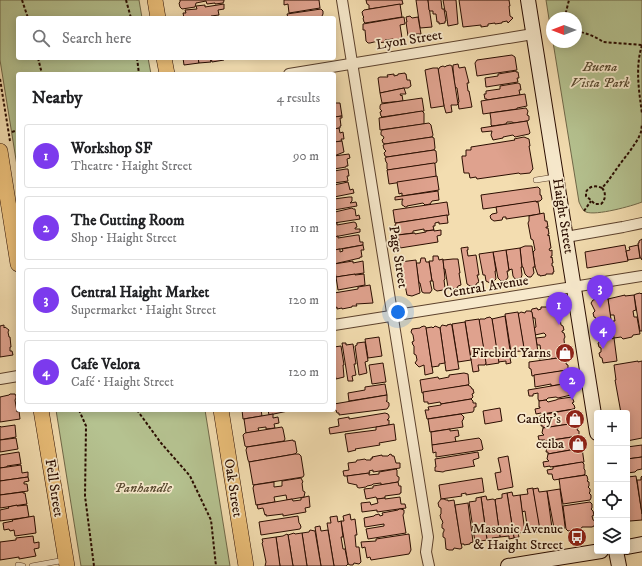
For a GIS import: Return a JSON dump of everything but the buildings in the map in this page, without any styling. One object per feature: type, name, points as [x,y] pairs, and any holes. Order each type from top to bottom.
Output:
[{"type":"main road","points":[[155,0],[158,16]]},
{"type":"main road","points":[[164,60],[167,72]]},
{"type":"main road","points":[[6,150],[16,245]]},
{"type":"main road","name":"Fell Street","points":[[41,412],[66,563]]},
{"type":"main road","name":"Oak Street","points":[[221,412],[246,566]]},
{"type":"street","name":"Page Street","points":[[342,0],[428,537],[426,552],[429,566]]},
{"type":"street","name":"Haight Street","points":[[528,0],[594,414]]},
{"type":"street","name":"Lyon Street","points":[[302,72],[533,34]]},
{"type":"street","points":[[566,237],[642,223]]},
{"type":"street","name":"Central Avenue","points":[[336,325],[642,276]]},
{"type":"street","points":[[0,379],[16,376]]},
{"type":"street","points":[[630,546],[642,544]]},
{"type":"street","points":[[508,566],[594,552]]},
{"type":"street","points":[[617,554],[619,566]]},
{"type":"lane","points":[[536,180],[556,177]]},
{"type":"lane","points":[[36,566],[66,563]]},
{"type":"path","points":[[22,0],[27,16]]},
{"type":"path","points":[[126,0],[130,16]]},
{"type":"path","points":[[566,12],[569,0]]},
{"type":"path","points":[[582,33],[598,38],[603,42],[642,45],[638,64],[642,114]]},
{"type":"path","points":[[38,60],[42,72]]},
{"type":"path","points":[[137,60],[139,72]]},
{"type":"path","points":[[0,79],[6,150]]},
{"type":"path","points":[[602,188],[638,139],[642,124]]},
{"type":"path","points":[[12,132],[16,131]]},
{"type":"path","points":[[595,186],[602,188],[605,194],[603,202],[601,204],[597,204],[591,201],[586,196],[587,190],[595,186]]},
{"type":"path","points":[[584,211],[591,201]]},
{"type":"path","points":[[80,412],[86,426],[85,496],[94,566]]},
{"type":"path","points":[[139,412],[162,443],[190,476],[212,520],[216,566]]},
{"type":"green space","points":[[0,0],[139,0],[142,16],[16,16],[16,60],[148,60],[151,72],[16,72],[16,160],[0,60]]},
{"type":"green space","name":"Buena Vista Park","points":[[546,0],[642,0],[642,202],[605,212],[591,213],[586,212],[579,202],[554,48],[582,48],[582,12],[548,12]]},
{"type":"green space","name":"Panhandle","points":[[56,412],[205,412],[230,566],[81,566]]},
{"type":"place","name":"Central Haight Market","points":[[600,308]]},
{"type":"place","name":"Workshop SF","points":[[559,325]]},
{"type":"place","name":"Cafe Velora","points":[[603,349]]},
{"type":"place","name":"Firebird Yarns","points":[[565,353]]},
{"type":"place","name":"The Cutting Room","points":[[572,400]]},
{"type":"place","name":"Candy's","points":[[575,419]]},
{"type":"place","name":"ceiba","points":[[578,444]]},
{"type":"place","name":"Masonic Avenue & Haight Street","points":[[577,537]]}]
